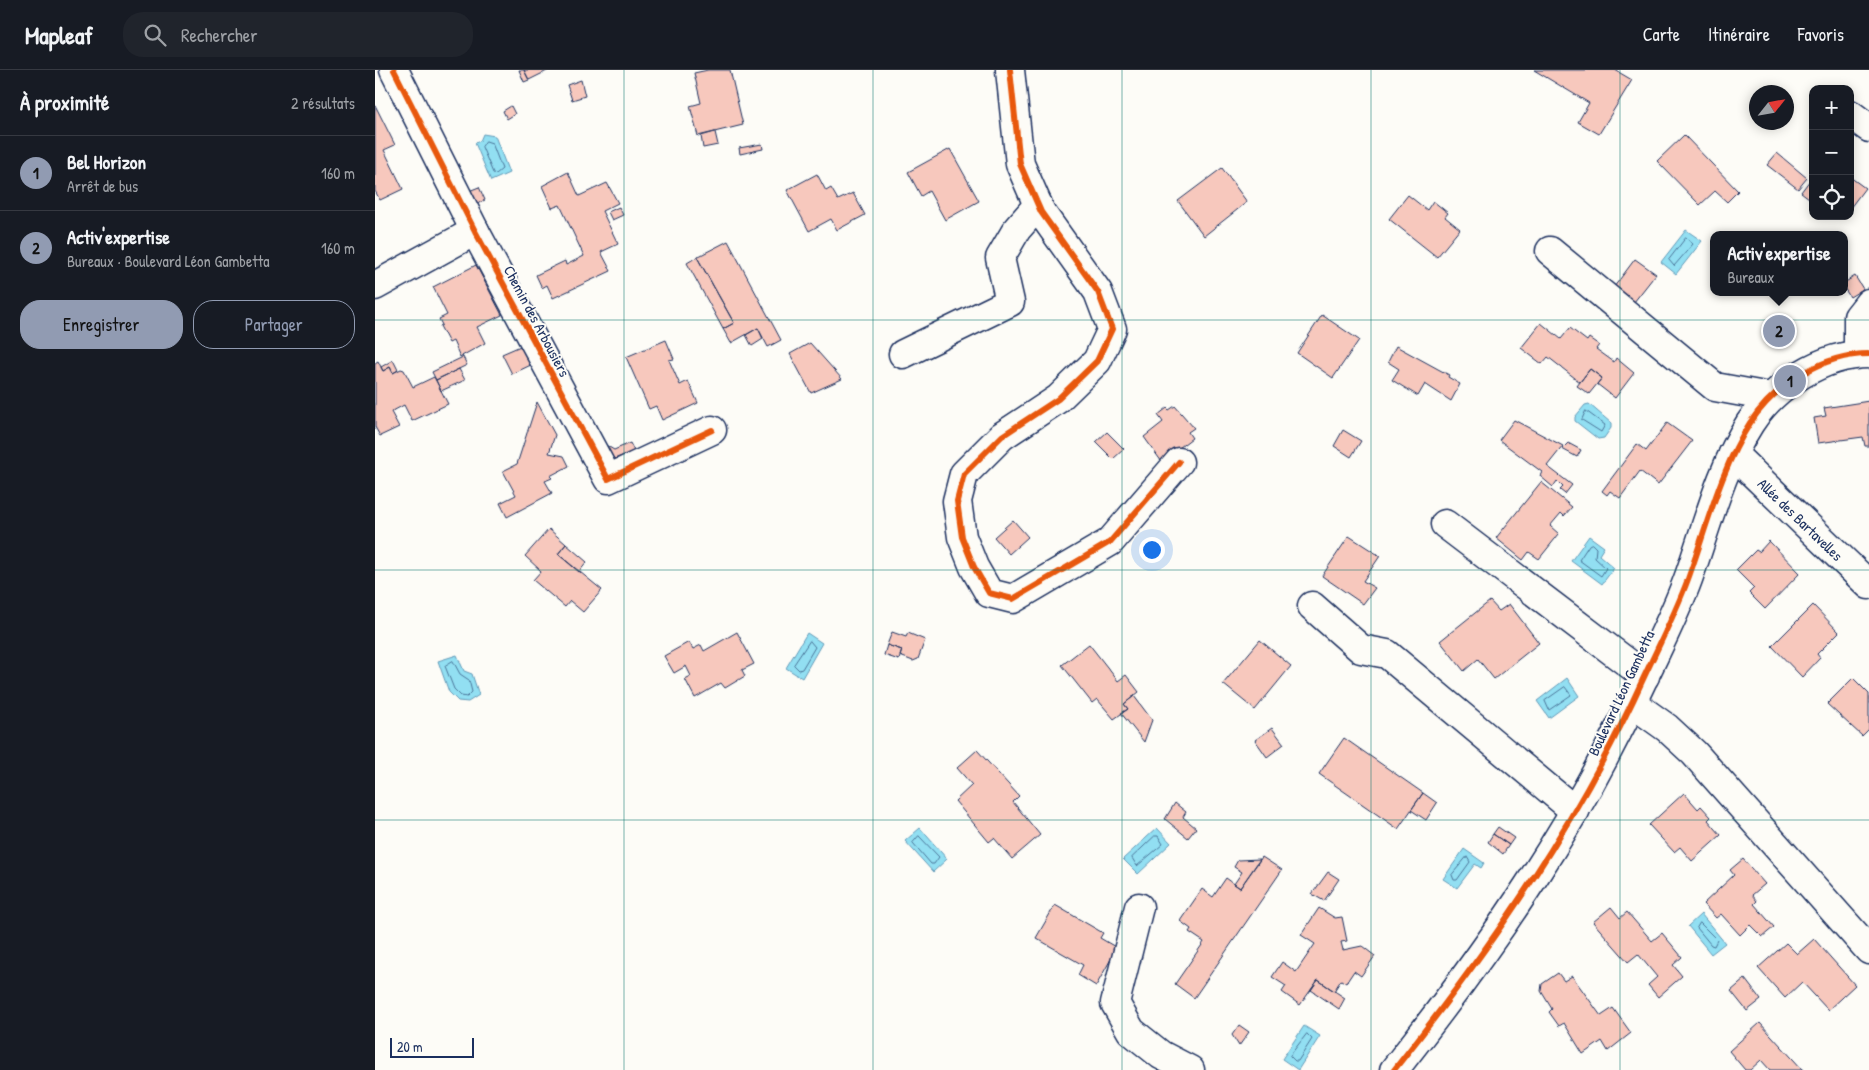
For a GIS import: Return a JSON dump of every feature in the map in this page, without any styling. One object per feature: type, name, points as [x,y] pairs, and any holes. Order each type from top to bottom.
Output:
[{"type":"street","name":"Chemin des Arbousiers","points":[[394,70],[475,232],[608,479],[712,430]]},
{"type":"street","points":[[1010,70],[1020,164],[1038,205],[1098,292],[1112,329],[1097,360],[1058,399],[1002,436],[964,474],[957,501],[962,537],[974,567],[989,593],[1013,599],[1110,542],[1179,462]]},
{"type":"street","points":[[1854,117],[1869,128]]},
{"type":"street","points":[[903,354],[1010,302],[1000,258],[1017,229],[1038,205]]},
{"type":"street","points":[[375,286],[475,232]]},
{"type":"street","points":[[1550,251],[1715,386],[1770,397]]},
{"type":"street","points":[[1863,354],[1858,317],[1869,302]]},
{"type":"street","name":"Boulevard Léon Gambetta","points":[[1394,1070],[1453,996],[1514,910],[1575,811],[1645,676],[1686,583],[1733,454],[1750,423],[1770,397],[1791,381],[1835,360],[1863,354]]},
{"type":"street","name":"Allée des Bartavelles","points":[[1733,454],[1869,585]]},
{"type":"street","points":[[1445,524],[1645,676]]},
{"type":"street","points":[[1312,606],[1361,649],[1387,654],[1575,811]]},
{"type":"street","points":[[1632,703],[1667,728],[1694,753],[1869,950]]},
{"type":"street","points":[[1139,907],[1115,1003],[1131,1031],[1161,1055],[1190,1070]]},
{"type":"water","points":[[483,134],[495,136],[509,173],[491,181],[475,143],[480,141]]},
{"type":"water","points":[[1686,230],[1702,241],[1676,274],[1661,262]]},
{"type":"water","points":[[1589,404],[1611,423],[1611,428],[1604,438],[1598,439],[1575,421],[1575,417],[1585,405]]},
{"type":"water","points":[[1589,536],[1604,547],[1599,555],[1614,568],[1602,584],[1571,561]]},
{"type":"water","points":[[807,633],[822,643],[802,678],[786,668]]},
{"type":"water","points":[[457,655],[464,671],[472,674],[479,695],[468,702],[458,701],[449,692],[438,661]]},
{"type":"water","points":[[1567,678],[1579,696],[1549,718],[1537,701]]},
{"type":"water","points":[[920,828],[947,859],[933,872],[905,841]]},
{"type":"water","points":[[1157,828],[1171,843],[1138,874],[1123,859]]},
{"type":"water","points":[[1464,849],[1484,863],[1481,868],[1475,864],[1457,888],[1443,879]]},
{"type":"water","points":[[1701,914],[1725,943],[1711,954],[1688,926]]},
{"type":"water","points":[[1304,1026],[1320,1036],[1298,1070],[1282,1059]]},
{"type":"building","points":[[519,70],[524,70],[529,80],[524,82]]},
{"type":"building","points":[[524,70],[549,70],[529,80]]},
{"type":"building","points":[[708,70],[730,70],[743,125],[698,136],[690,106],[701,103],[694,73]]},
{"type":"building","points":[[1534,70],[1615,70],[1632,80],[1599,134],[1578,122],[1589,103]]},
{"type":"building","points":[[581,80],[585,96],[572,100],[567,85]]},
{"type":"building","points":[[375,105],[395,145],[384,150],[403,189],[380,200],[375,191]]},
{"type":"building","points":[[511,106],[515,114],[507,119],[503,111]]},
{"type":"building","points":[[715,132],[718,145],[703,148],[701,136]]},
{"type":"building","points":[[1684,135],[1738,191],[1727,202],[1715,191],[1700,205],[1657,161]]},
{"type":"building","points":[[762,144],[763,149],[740,154],[739,148]]},
{"type":"building","points":[[950,149],[979,201],[945,220],[929,191],[921,196],[908,172]]},
{"type":"building","points":[[1777,153],[1807,178],[1798,189],[1767,165]]},
{"type":"building","points":[[1222,168],[1247,202],[1204,236],[1178,201]]},
{"type":"building","points":[[568,172],[579,196],[607,183],[618,203],[602,211],[618,244],[601,252],[611,271],[553,298],[547,285],[542,288],[536,275],[565,261],[566,265],[584,256],[560,205],[552,208],[542,186]]},
{"type":"building","points":[[817,174],[826,191],[831,188],[838,200],[853,193],[865,215],[837,230],[831,219],[809,231],[787,190]]},
{"type":"building","points":[[1854,180],[1865,188],[1854,203]]},
{"type":"building","points":[[1809,181],[1809,198],[1801,192]]},
{"type":"building","points":[[479,187],[485,200],[475,205],[469,191]]},
{"type":"building","points":[[1408,195],[1427,210],[1433,201],[1448,213],[1445,217],[1460,229],[1437,257],[1389,219]]},
{"type":"building","points":[[619,207],[623,215],[612,220],[608,212]]},
{"type":"building","points":[[728,241],[781,340],[768,347],[758,328],[731,343],[723,329],[734,323],[697,257]]},
{"type":"building","points":[[697,257],[734,323],[723,329],[687,263]]},
{"type":"building","points":[[1635,259],[1656,274],[1634,302],[1614,287]]},
{"type":"building","points":[[476,265],[502,315],[477,327],[485,343],[460,357],[453,341],[449,343],[440,326],[442,325],[439,319],[447,315],[433,287]]},
{"type":"building","points":[[1855,276],[1863,289],[1850,297],[1848,294],[1848,280]]},
{"type":"building","points":[[1322,315],[1359,340],[1333,378],[1297,353]]},
{"type":"building","points":[[1541,323],[1561,339],[1570,328],[1587,341],[1589,338],[1599,345],[1596,349],[1614,362],[1616,358],[1634,373],[1615,398],[1597,384],[1602,378],[1590,369],[1580,382],[1548,357],[1542,364],[1521,348]]},
{"type":"building","points":[[758,328],[763,339],[752,346],[746,335]]},
{"type":"building","points":[[666,340],[674,359],[669,360],[680,385],[688,381],[698,403],[662,420],[656,406],[649,409],[626,357]]},
{"type":"building","points":[[810,343],[842,379],[811,393],[790,354]]},
{"type":"building","points":[[525,344],[535,363],[512,374],[502,354]]},
{"type":"building","points":[[1396,346],[1449,375],[1448,377],[1460,384],[1451,401],[1425,384],[1418,396],[1392,380],[1399,369],[1388,362]]},
{"type":"building","points":[[463,357],[467,365],[436,380],[432,372]]},
{"type":"building","points":[[393,360],[398,370],[393,373],[390,367],[383,371],[381,367]]},
{"type":"building","points":[[378,361],[383,371],[390,367],[393,373],[401,369],[404,370],[413,387],[434,377],[448,404],[412,421],[404,405],[391,412],[399,427],[380,436],[375,427],[375,363]]},
{"type":"building","points":[[459,369],[465,380],[441,391],[436,380]]},
{"type":"building","points":[[1590,369],[1602,378],[1589,394],[1577,386]]},
{"type":"building","points":[[1869,401],[1869,446],[1865,446],[1863,437],[1818,443],[1814,418],[1826,416],[1824,408]]},
{"type":"building","points":[[537,402],[555,435],[549,453],[564,456],[569,466],[550,476],[552,478],[545,481],[552,493],[507,517],[500,503],[516,495],[503,471],[517,464]]},
{"type":"building","points":[[1175,406],[1194,428],[1188,432],[1192,438],[1171,454],[1164,465],[1144,437],[1163,422],[1158,415],[1167,408],[1169,410]]},
{"type":"building","points":[[1514,420],[1563,446],[1547,466],[1572,485],[1565,494],[1560,490],[1563,487],[1557,481],[1553,487],[1540,476],[1542,472],[1499,440]]},
{"type":"building","points":[[1667,423],[1692,441],[1658,485],[1640,471],[1620,498],[1610,491],[1607,495],[1602,491],[1637,444],[1646,451]]},
{"type":"building","points":[[1343,430],[1361,441],[1351,457],[1334,446]]},
{"type":"building","points":[[1107,432],[1124,449],[1113,459],[1096,442]]},
{"type":"building","points":[[630,443],[634,451],[612,460],[604,444],[614,450]]},
{"type":"building","points":[[1568,443],[1581,450],[1577,457],[1562,449]]},
{"type":"building","points":[[1541,482],[1572,507],[1564,516],[1561,513],[1550,526],[1559,534],[1539,559],[1529,552],[1523,560],[1496,538]]},
{"type":"building","points":[[1013,520],[1028,537],[1009,554],[994,537]]},
{"type":"building","points":[[549,529],[566,544],[558,554],[602,590],[583,612],[570,601],[565,607],[533,580],[541,571],[525,556]]},
{"type":"building","points":[[1349,536],[1380,556],[1363,581],[1375,588],[1363,604],[1322,576]]},
{"type":"building","points":[[1769,541],[1800,573],[1765,609],[1749,593],[1754,588],[1736,570],[1756,550],[1759,552]]},
{"type":"building","points":[[566,544],[587,562],[579,572],[558,554]]},
{"type":"building","points":[[1490,601],[1499,611],[1509,604],[1539,643],[1494,679],[1478,659],[1464,671],[1440,641]]},
{"type":"building","points":[[1813,605],[1839,632],[1817,654],[1820,658],[1802,677],[1772,646]]},
{"type":"building","points":[[737,632],[754,664],[742,670],[745,676],[725,688],[721,683],[695,698],[685,679],[691,676],[686,666],[674,673],[664,656],[689,642],[693,649],[701,645],[704,651]]},
{"type":"building","points":[[892,632],[906,637],[908,633],[925,640],[918,659],[913,661],[900,656],[902,650],[887,645]]},
{"type":"building","points":[[1260,640],[1291,666],[1255,710],[1223,684]]},
{"type":"building","points":[[1089,644],[1118,681],[1126,675],[1139,692],[1124,704],[1128,709],[1114,719],[1097,699],[1092,703],[1062,665]]},
{"type":"building","points":[[887,645],[902,650],[899,660],[884,655]]},
{"type":"building","points":[[1853,678],[1869,694],[1869,729],[1862,736],[1827,704]]},
{"type":"building","points":[[1134,696],[1152,720],[1144,742],[1121,713],[1128,709],[1124,704]]},
{"type":"building","points":[[1272,728],[1284,744],[1267,757],[1255,740]]},
{"type":"building","points":[[1344,738],[1423,793],[1398,829],[1319,774]]},
{"type":"building","points":[[977,750],[1019,796],[1013,802],[1040,835],[1012,859],[994,838],[989,842],[955,801],[972,785],[957,768]]},
{"type":"building","points":[[1423,793],[1437,803],[1426,820],[1411,810]]},
{"type":"building","points":[[1684,793],[1698,809],[1701,806],[1711,817],[1708,820],[1721,835],[1692,861],[1680,847],[1674,852],[1649,825]]},
{"type":"building","points":[[1175,803],[1186,812],[1183,817],[1196,828],[1188,838],[1165,819]]},
{"type":"building","points":[[1498,827],[1514,838],[1509,845],[1493,834]]},
{"type":"building","points":[[1493,834],[1509,845],[1503,854],[1488,842]]},
{"type":"building","points":[[1262,857],[1282,870],[1194,998],[1175,984],[1204,942],[1189,932],[1191,929],[1180,921],[1202,889],[1213,897],[1226,878],[1240,888]]},
{"type":"building","points":[[1260,859],[1240,888],[1234,884],[1242,872],[1234,867],[1238,860]]},
{"type":"building","points":[[1743,859],[1765,884],[1752,895],[1757,901],[1754,904],[1774,927],[1762,937],[1750,925],[1740,935],[1721,914],[1716,918],[1703,904],[1734,875],[1730,870]]},
{"type":"building","points":[[1328,872],[1339,879],[1324,901],[1312,894]]},
{"type":"building","points":[[1055,905],[1103,933],[1100,938],[1117,948],[1096,986],[1078,975],[1083,965],[1036,938]]},
{"type":"building","points":[[1611,907],[1620,918],[1627,912],[1652,941],[1662,933],[1682,957],[1673,965],[1682,976],[1658,997],[1648,985],[1657,977],[1638,954],[1628,962],[1593,922]]},
{"type":"building","points":[[1319,908],[1335,918],[1342,917],[1347,941],[1341,942],[1343,950],[1362,946],[1375,956],[1361,976],[1354,971],[1346,983],[1341,980],[1334,991],[1318,980],[1300,1005],[1282,992],[1286,986],[1272,977],[1282,962],[1296,972],[1315,944],[1301,935]]},
{"type":"building","points":[[1814,939],[1855,985],[1828,1010],[1802,982],[1785,998],[1758,968],[1786,943],[1797,954]]},
{"type":"building","points":[[1558,973],[1564,981],[1572,976],[1601,1016],[1613,1008],[1631,1033],[1608,1051],[1602,1041],[1583,1054],[1564,1023],[1559,1026],[1549,1012],[1552,1009],[1541,991],[1542,984]]},
{"type":"building","points":[[1745,979],[1761,1000],[1747,1011],[1731,991]]},
{"type":"building","points":[[1318,980],[1345,998],[1339,1009],[1311,990]]},
{"type":"building","points":[[1760,1023],[1803,1070],[1770,1070],[1761,1060],[1750,1070],[1745,1070],[1729,1051]]},
{"type":"building","points":[[1239,1025],[1249,1032],[1239,1046],[1232,1035]]},
{"type":"cycle path","points":[[394,70],[475,231],[608,479],[712,430]]},
{"type":"cycle path","points":[[1010,70],[1020,164],[1041,212],[1098,292],[1112,329],[1097,361],[1058,399],[1002,436],[964,474],[957,501],[962,537],[974,567],[989,593],[1013,599],[1110,542],[1179,462]]},
{"type":"cycle path","points":[[1394,1070],[1466,976],[1499,929],[1562,832],[1591,782],[1673,616],[1688,579],[1722,479],[1750,423],[1773,396],[1802,374],[1835,359],[1869,354]]},
{"type":"place","name":"Activ'expertise","points":[[1779,331]]},
{"type":"place","name":"Bel Horizon","points":[[1790,381]]}]
